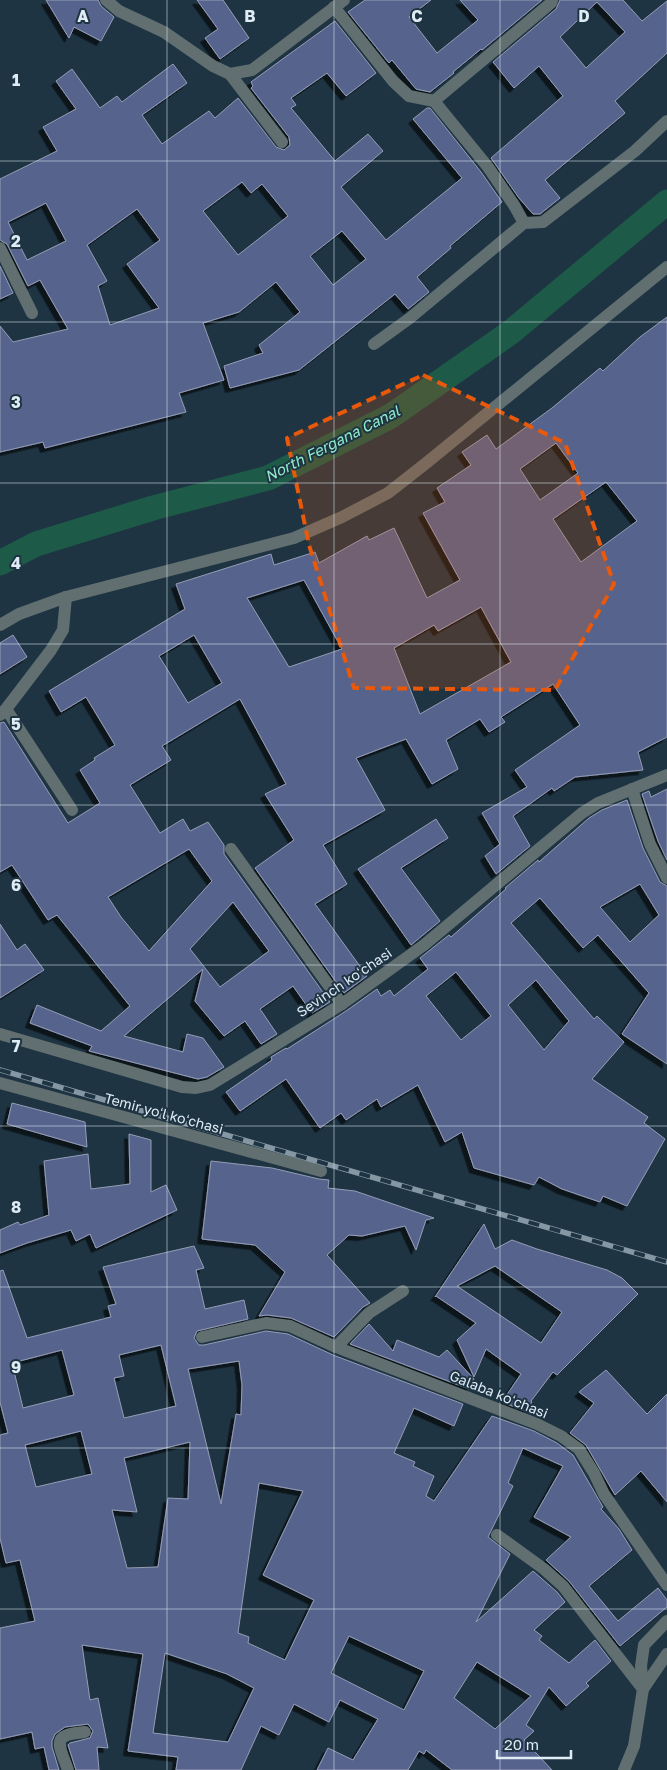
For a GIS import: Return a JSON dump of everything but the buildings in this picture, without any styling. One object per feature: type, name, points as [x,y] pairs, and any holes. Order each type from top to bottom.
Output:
[{"type":"street","points":[[106,0],[119,11],[164,32],[213,66],[230,74],[282,142]]},
{"type":"street","points":[[434,101],[551,3],[552,0]]},
{"type":"street","points":[[230,74],[252,70],[339,4],[393,81],[409,96],[434,101],[488,167],[524,223]]},
{"type":"street","points":[[374,344],[410,318],[524,223],[543,222],[635,151],[667,121]]},
{"type":"street","points":[[0,248],[32,313]]},
{"type":"street","points":[[0,625],[19,614],[66,597],[294,538],[342,517],[388,493],[667,267]]},
{"type":"street","points":[[66,597],[63,630],[51,650],[3,712],[72,810]]},
{"type":"street","name":"Sevinch koʻchasi","points":[[0,1034],[182,1087],[196,1088],[210,1085],[342,1004],[424,945],[582,813],[598,803],[667,775]]},
{"type":"street","points":[[632,789],[650,844],[667,878]]},
{"type":"street","points":[[231,849],[342,1004]]},
{"type":"street","name":"Temir yoʻl koʻchasi","points":[[0,1083],[321,1171]]},
{"type":"street","points":[[336,1347],[369,1313],[403,1291]]},
{"type":"street","name":"Galaba koʻchasi","points":[[202,1337],[266,1323],[290,1326],[336,1347],[537,1424],[561,1436],[579,1449],[604,1494],[667,1585]]},
{"type":"street","points":[[497,1535],[530,1558],[563,1586],[643,1688]]},
{"type":"street","points":[[624,1770],[634,1746],[643,1688],[641,1666],[644,1646],[667,1621]]},
{"type":"street","points":[[643,1688],[667,1654]]},
{"type":"street","points":[[68,1770],[61,1749],[60,1741],[62,1736],[67,1733],[85,1732]]},
{"type":"highlighted area","points":[[423,375],[565,443],[614,584],[555,690],[354,688],[309,545],[287,438]]},
{"type":"waterway","name":"North Fergana Canal","points":[[0,563],[36,544],[153,508],[268,478],[391,416],[511,332],[667,202]]},
{"type":"railway","points":[[0,1070],[667,1262]]}]
